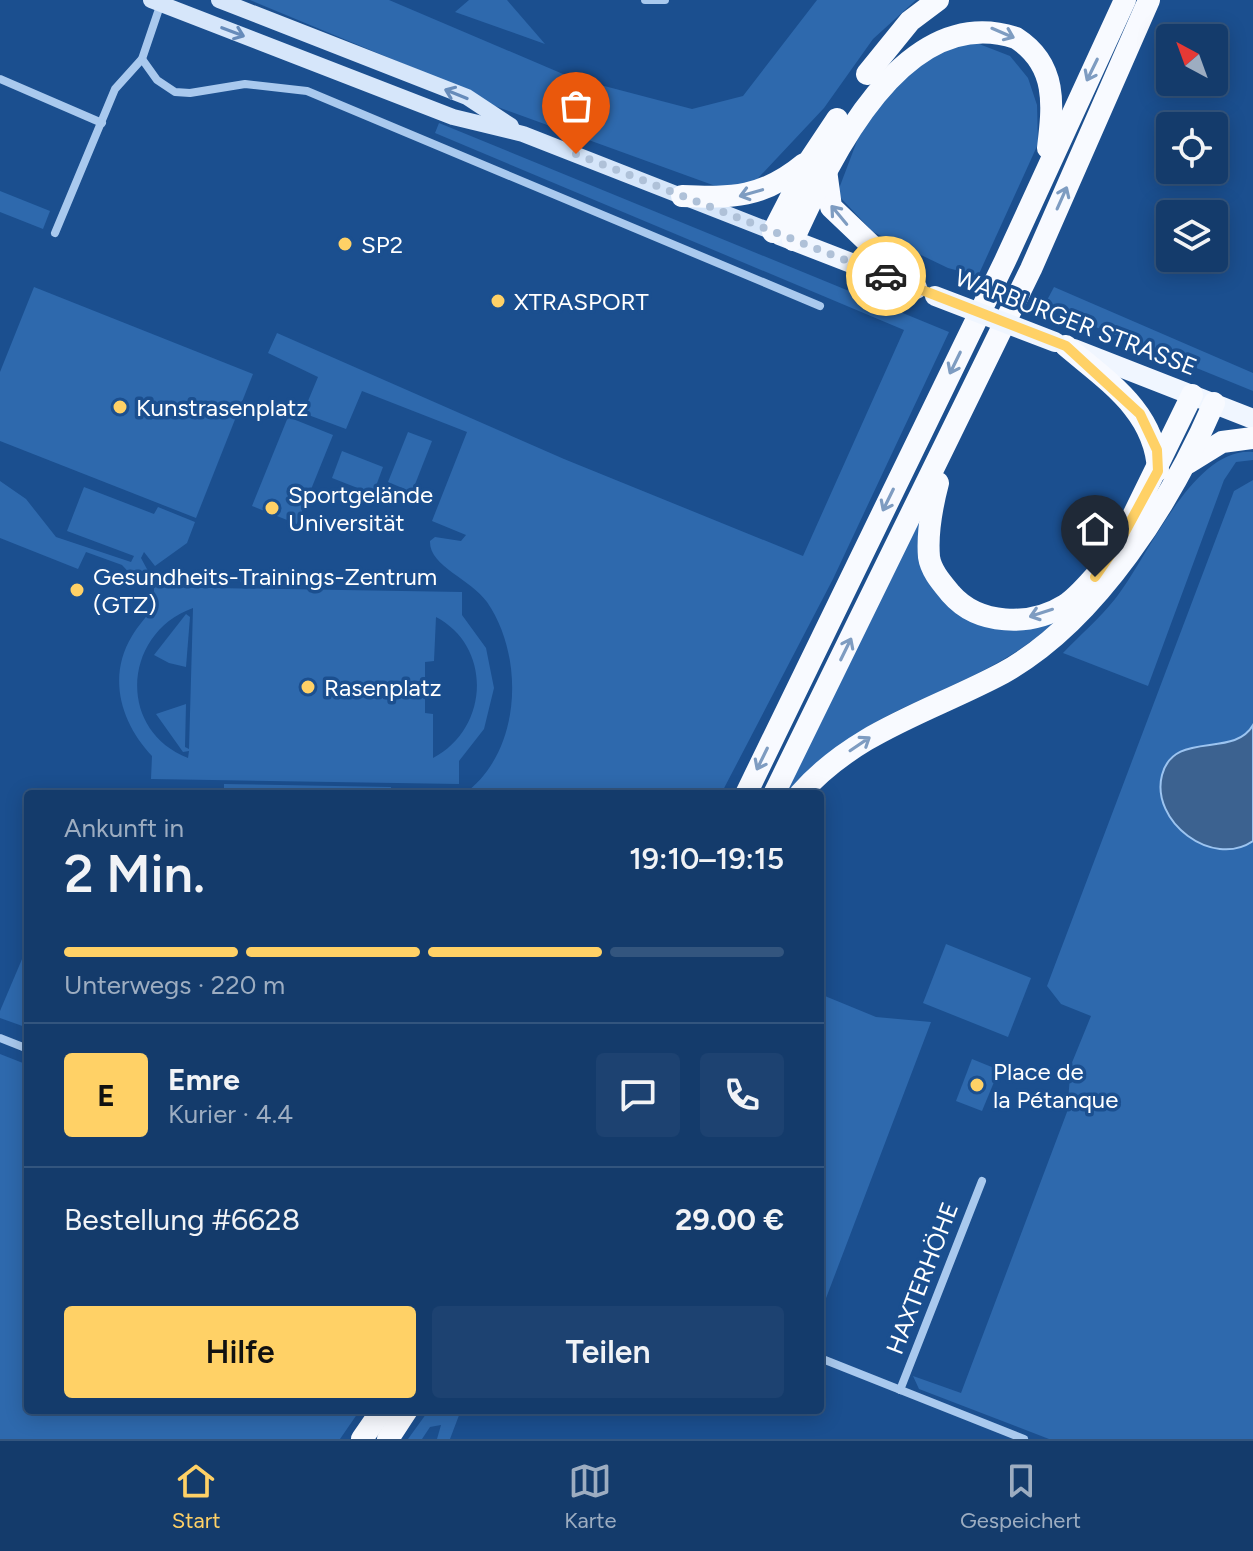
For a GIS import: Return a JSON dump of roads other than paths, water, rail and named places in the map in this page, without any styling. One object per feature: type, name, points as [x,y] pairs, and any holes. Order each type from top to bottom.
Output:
[{"type":"highway","points":[[783,236],[819,163],[882,52],[910,21],[938,0]]},
{"type":"highway","points":[[748,790],[1005,261],[1046,165],[1125,0]]},
{"type":"highway","points":[[776,790],[1031,269],[1149,0]]},
{"type":"highway","points":[[682,196],[743,196],[776,185],[819,163],[859,101],[889,66],[925,34],[951,25],[975,24],[1017,39],[1041,63],[1054,95],[1046,165]]},
{"type":"highway","points":[[819,163],[831,207],[926,292]]},
{"type":"highway","points":[[1060,344],[1140,414],[1157,450],[1158,471]]},
{"type":"highway","points":[[953,431],[932,506],[929,558],[938,579],[959,604],[981,615],[1008,621],[1064,605],[1095,577],[1120,541],[1158,471],[1203,399]]},
{"type":"highway","points":[[805,790],[851,750],[887,725],[1000,674],[1058,634],[1101,591],[1181,469],[1203,399]]},
{"type":"highway","points":[[1181,469],[1208,448],[1234,439],[1253,438]]},
{"type":"highway","points":[[362,1439],[379,1414]]},
{"type":"highway","points":[[388,1439],[404,1414]]},
{"type":"main road","name":"WARBURGER STRASSE","points":[[219,0],[467,97],[523,134]]},
{"type":"main road","name":"WARBURGER STRASSE","points":[[158,1],[453,117],[523,134],[1253,419]]},
{"type":"street","points":[[645,0],[665,0]]},
{"type":"street","name":"WARBURGER STRASSE","points":[[142,59],[158,1]]},
{"type":"street","points":[[55,233],[115,89],[142,59],[157,80],[175,92],[245,84],[307,91],[820,306]]},
{"type":"street","points":[[0,79],[102,123]]},
{"type":"street","points":[[0,1038],[24,1047]]},
{"type":"street","name":"HAXTERHÖHE","points":[[900,1390],[982,1181]]},
{"type":"street","points":[[824,1360],[1024,1439]]},
{"type":"place","name":"SP2","points":[[345,244]]},
{"type":"place","name":"XTRASPORT","points":[[498,301]]},
{"type":"place","name":"Kunstrasenplatz","points":[[120,407]]},
{"type":"place","name":"Sportgelände Universität","points":[[272,508]]},
{"type":"place","name":"Gesundheits-Trainings-Zentrum (GTZ)","points":[[77,590]]},
{"type":"place","name":"Rasenplatz","points":[[308,687]]},
{"type":"place","name":"Place de la Pétanque","points":[[977,1085]]}]
